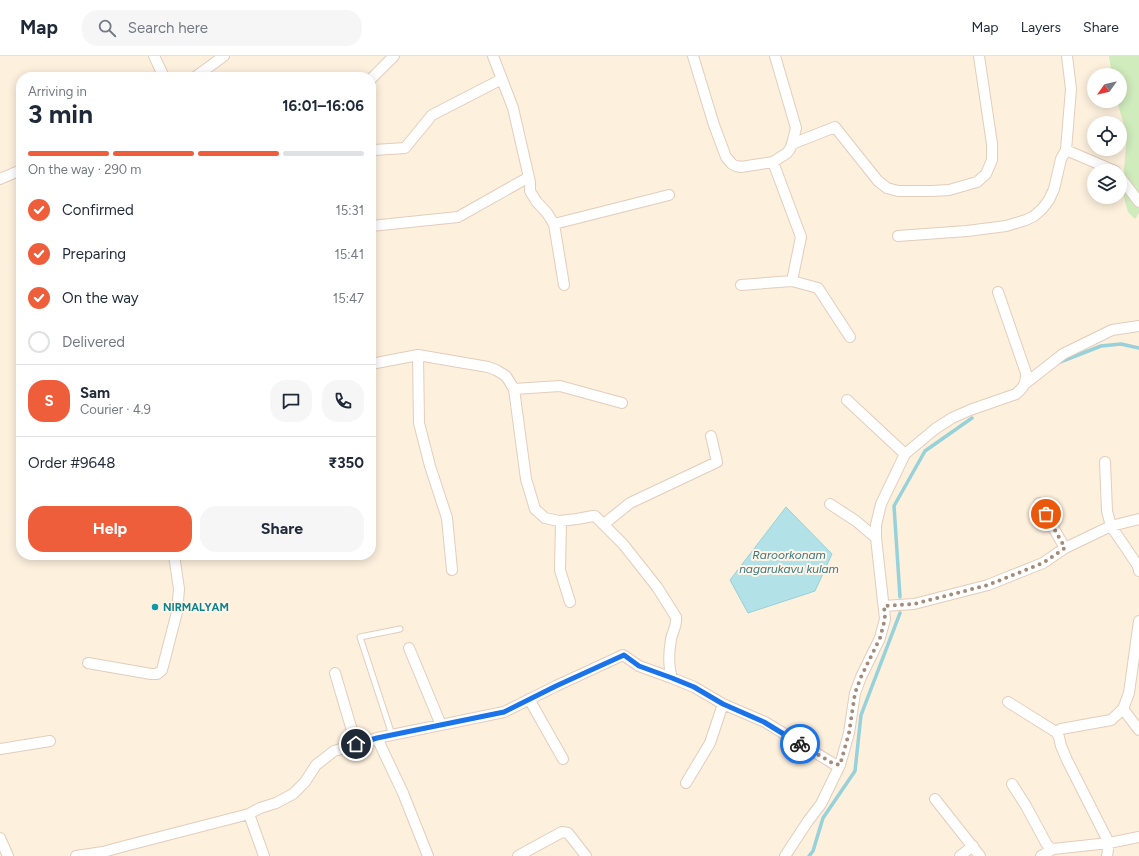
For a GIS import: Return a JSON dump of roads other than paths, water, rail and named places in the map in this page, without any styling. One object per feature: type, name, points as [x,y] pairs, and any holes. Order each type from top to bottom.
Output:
[{"type":"street","points":[[154,56],[159,72]]},
{"type":"street","points":[[202,72],[224,56]]},
{"type":"street","points":[[376,74],[394,56]]},
{"type":"street","points":[[492,56],[513,108],[529,177],[530,191],[554,224],[564,285]]},
{"type":"street","points":[[693,56],[714,125],[726,157],[736,166],[741,167],[772,162],[787,153],[792,144],[796,128],[775,56]]},
{"type":"street","points":[[792,144],[835,127],[878,181],[888,188],[898,191],[949,190],[977,182],[986,174],[992,160],[992,144],[979,56]]},
{"type":"street","points":[[898,236],[967,231],[1006,226],[1026,220],[1034,216],[1042,209],[1049,200],[1054,189],[1061,158],[1066,150],[1071,89],[1068,56]]},
{"type":"street","points":[[376,150],[405,148],[432,115],[502,79]]},
{"type":"street","points":[[1066,150],[1099,164]]},
{"type":"street","points":[[772,162],[801,237],[792,281]]},
{"type":"street","points":[[0,179],[16,172]]},
{"type":"street","points":[[376,225],[458,217],[529,177]]},
{"type":"street","points":[[1127,186],[1139,202]]},
{"type":"street","points":[[554,224],[669,195]]},
{"type":"street","points":[[741,285],[792,281],[818,288],[850,337]]},
{"type":"street","points":[[998,292],[1026,373],[1026,383]]},
{"type":"street","points":[[786,856],[808,821],[821,804],[840,765],[849,733],[855,693],[880,638],[885,619],[876,538],[876,525],[881,504],[905,454],[935,429],[952,418],[1016,394],[1026,383],[1063,354],[1112,330],[1139,326]]},
{"type":"street","points":[[376,363],[418,355],[482,366],[496,370],[506,376],[514,389],[526,479],[535,509],[545,518],[561,521],[577,520],[593,516],[598,518],[623,544],[657,587],[676,617],[675,629],[671,639],[669,663],[672,678]]},
{"type":"street","points":[[418,355],[419,423],[430,466],[447,518],[452,570]]},
{"type":"street","points":[[514,389],[560,386],[622,403]]},
{"type":"street","points":[[846,400],[905,454]]},
{"type":"street","points":[[604,524],[630,503],[717,462],[710,436]]},
{"type":"street","points":[[1105,462],[1107,511],[1111,526],[1138,566],[1139,571]]},
{"type":"street","points":[[1039,503],[1065,548]]},
{"type":"street","points":[[830,504],[856,521],[876,538]]},
{"type":"street","points":[[884,606],[914,604],[988,585],[1043,563],[1065,548],[1111,526],[1139,519]]},
{"type":"street","points":[[561,521],[560,570],[570,602]]},
{"type":"street","points":[[88,663],[151,674],[157,674],[162,670],[177,612],[179,590],[175,560]]},
{"type":"street","points":[[1056,732],[1061,729],[1111,720],[1123,709],[1129,693],[1139,621]]},
{"type":"street","points":[[409,648],[441,725]]},
{"type":"street","points":[[76,856],[118,848],[249,814],[293,794],[305,782],[316,765],[334,750],[392,734],[504,712],[624,655],[639,666],[694,687],[723,704],[764,722],[834,764],[840,765]]},
{"type":"street","points":[[335,673],[356,744]]},
{"type":"street","points":[[529,699],[563,759]]},
{"type":"street","points":[[1008,702],[1056,732],[1067,760],[1109,843],[1107,856]]},
{"type":"street","points":[[686,783],[710,743],[723,704]]},
{"type":"street","points":[[1123,709],[1139,730]]},
{"type":"street","points":[[377,738],[403,793],[428,856]]},
{"type":"street","points":[[0,749],[50,741]]},
{"type":"street","points":[[1012,784],[1046,843],[1052,849]]},
{"type":"street","points":[[935,799],[980,856]]},
{"type":"street","points":[[249,814],[264,856]]},
{"type":"street","points":[[518,856],[562,832],[568,833],[586,856]]},
{"type":"street","points":[[1041,856],[1052,849],[1109,843],[1139,837]]},
{"type":"street","points":[[0,838],[8,856]]},
{"type":"street","points":[[960,856],[973,846]]},
{"type":"lane","points":[[392,734],[360,637],[400,629]]},
{"type":"water","name":"Raroorkonam nagarukavu kulam","points":[[786,507],[832,554],[815,591],[748,613],[730,580]]},
{"type":"waterway","points":[[1060,362],[1101,346],[1121,344],[1139,348]]},
{"type":"waterway","points":[[900,597],[894,506],[925,451],[972,418]]},
{"type":"waterway","points":[[809,856],[813,851],[823,818],[855,771],[861,715],[900,613]]},
{"type":"place","name":"NIRMALYAM","points":[[155,607]]}]
